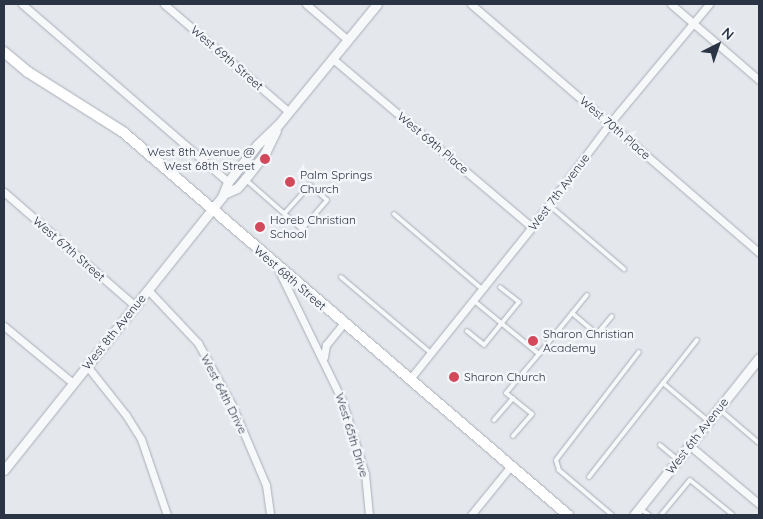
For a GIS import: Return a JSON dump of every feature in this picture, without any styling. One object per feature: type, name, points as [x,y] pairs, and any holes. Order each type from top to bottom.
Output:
[{"type":"main road","name":"West 68th Street","points":[[4,52],[28,72],[123,132],[343,324],[568,515]]},
{"type":"street","points":[[22,4],[228,182]]},
{"type":"street","name":"West 69th Street","points":[[164,4],[289,112]]},
{"type":"street","points":[[306,4],[348,40]]},
{"type":"street","name":"West 8th Avenue","points":[[4,470],[212,210],[224,194],[228,182],[257,145],[278,125],[377,4]]},
{"type":"street","name":"West 70th Place","points":[[471,4],[759,253]]},
{"type":"street","points":[[671,4],[759,80]]},
{"type":"street","name":"West 7th Avenue","points":[[409,380],[532,227],[610,123],[709,4]]},
{"type":"street","name":"West 69th Place","points":[[333,59],[532,227]]},
{"type":"street","name":"West 8th Avenue","points":[[224,194],[237,188],[265,154],[278,125]]},
{"type":"street","name":"West 67th Street","points":[[4,192],[135,306]]},
{"type":"street","name":"West 65th Drive","points":[[277,267],[324,357],[342,400],[365,474],[370,515]]},
{"type":"street","name":"West 64th Drive","points":[[148,290],[198,343],[232,405],[266,485],[270,515]]},
{"type":"street","points":[[324,357],[326,345],[343,324]]},
{"type":"street","points":[[4,326],[73,383]]},
{"type":"street","name":"West 6th Avenue","points":[[637,512],[759,358]]},
{"type":"street","points":[[87,366],[126,415],[141,439],[167,515]]},
{"type":"street","points":[[689,445],[759,504]]},
{"type":"street","points":[[471,515],[510,466]]},
{"type":"lane","points":[[245,179],[302,229],[327,200],[310,185],[285,213]]},
{"type":"lane","points":[[549,205],[624,269]]},
{"type":"lane","points":[[394,214],[482,290]]},
{"type":"lane","points":[[341,277],[431,353]]},
{"type":"lane","points":[[467,331],[484,345],[519,302],[500,287]]},
{"type":"lane","points":[[513,436],[532,414],[506,392],[587,295]]},
{"type":"lane","points":[[473,300],[539,354]]},
{"type":"lane","points":[[572,313],[597,334],[612,316]]},
{"type":"lane","points":[[589,477],[697,340]]},
{"type":"lane","points":[[612,515],[559,470],[556,460],[639,352]]},
{"type":"lane","points":[[663,383],[708,421]]},
{"type":"lane","points":[[494,420],[513,398]]},
{"type":"lane","points":[[718,408],[759,442]]},
{"type":"lane","points":[[660,445],[678,460]]},
{"type":"lane","points":[[661,515],[690,480],[733,515]]},
{"type":"lane","points":[[637,512],[648,515]]},
{"type":"place","name":"West 8th Avenue @ West 68th Street","points":[[265,159]]},
{"type":"place","name":"Palm Springs Church","points":[[290,182]]},
{"type":"place","name":"Horeb Christian School","points":[[260,227]]},
{"type":"place","name":"Sharon Christian Academy","points":[[533,341]]},
{"type":"place","name":"Sharon Church","points":[[454,377]]}]
